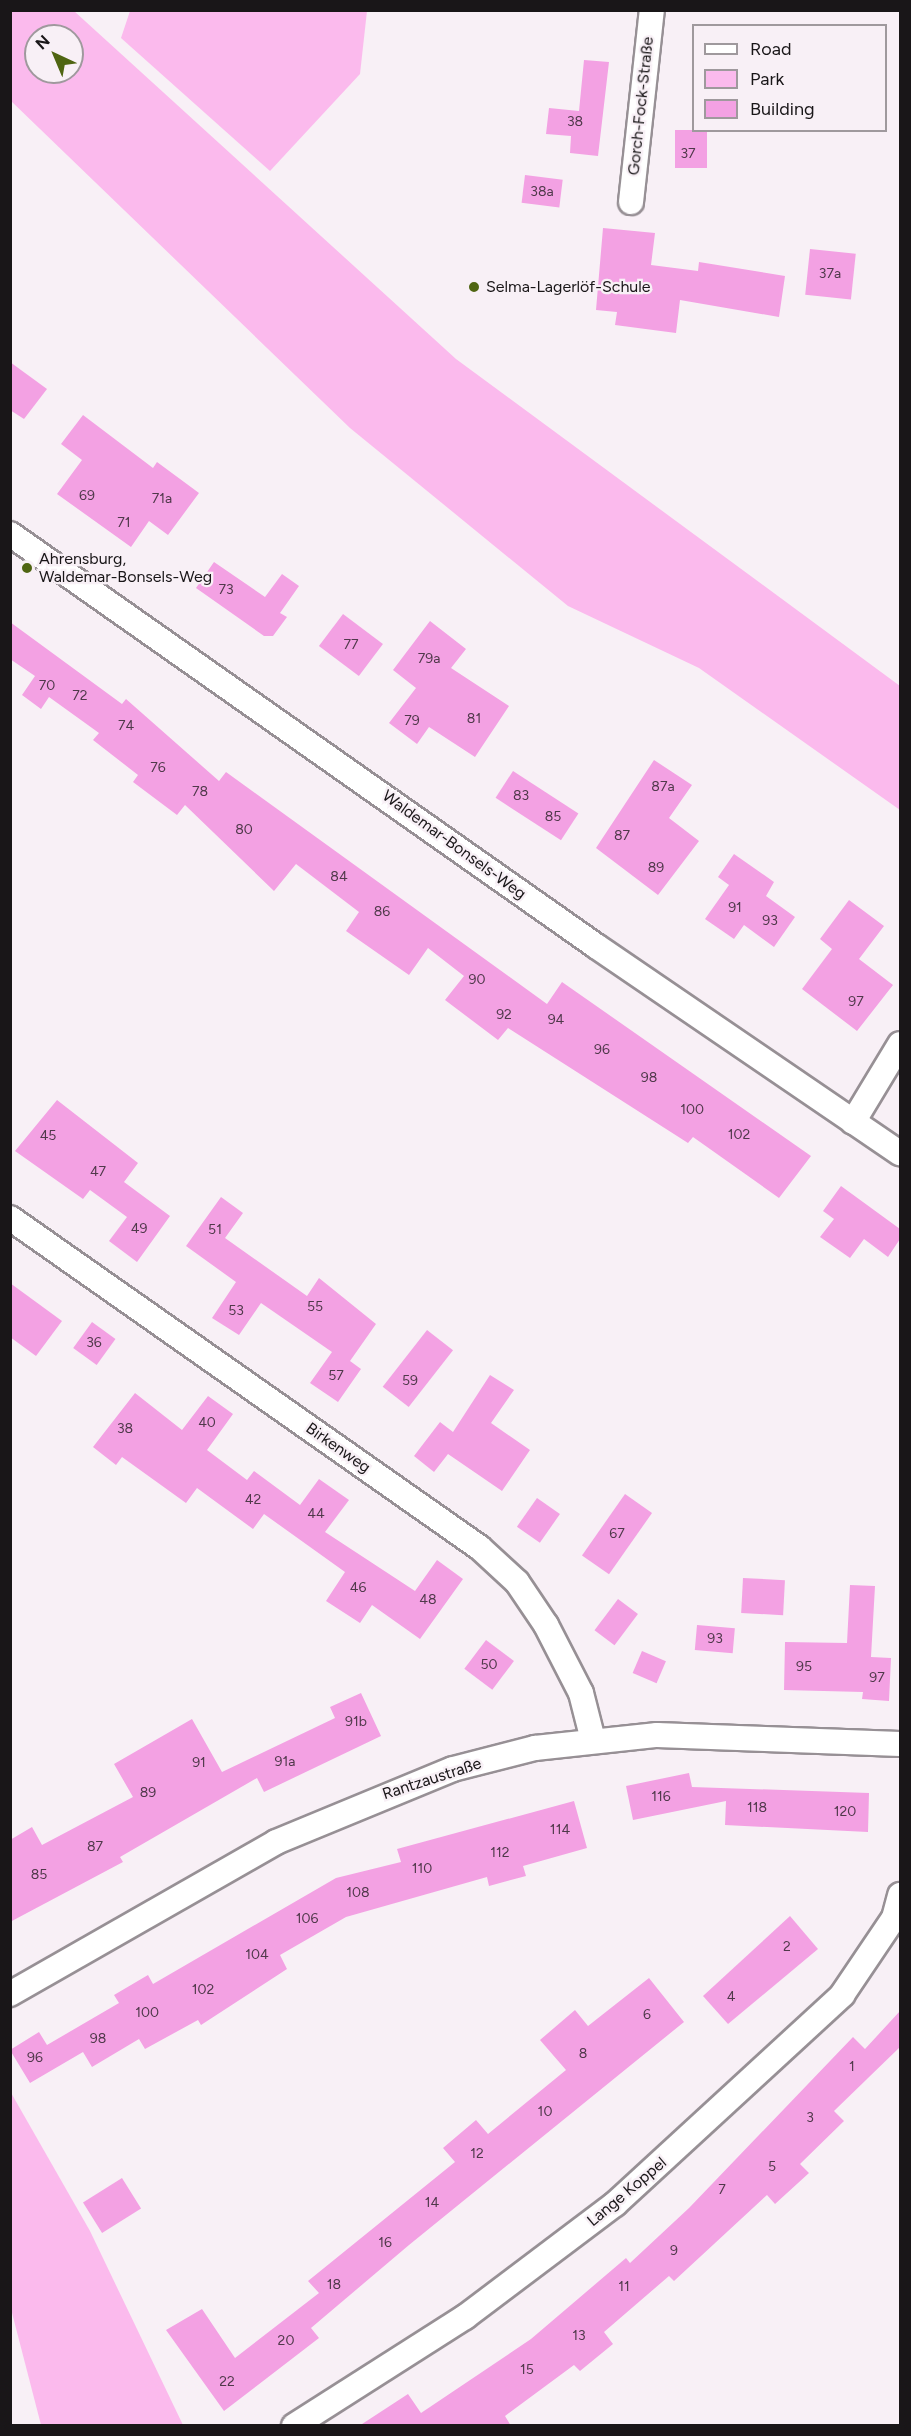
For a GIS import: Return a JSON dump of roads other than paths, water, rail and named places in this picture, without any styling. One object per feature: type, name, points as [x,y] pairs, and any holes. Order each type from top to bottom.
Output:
[{"type":"street","name":"Gorch-Fock-Straße","points":[[631,202],[652,10]]},
{"type":"street","name":"Waldemar-Bonsels-Weg","points":[[10,534],[900,1153]]},
{"type":"street","points":[[853,1122],[900,1044]]},
{"type":"street","name":"Birkenweg","points":[[10,1218],[480,1548],[517,1582],[546,1625],[581,1694],[593,1740]]},
{"type":"street","name":"Rantzaustraße","points":[[10,1994],[276,1842],[370,1800],[453,1769],[593,1740],[657,1735],[900,1744]]},
{"type":"street","name":"Lange Koppel","points":[[294,2426],[465,2317],[615,2205],[842,1995],[894,1918],[900,1895]]},
{"type":"place","name":"Selma-Lagerlöf-Schule","points":[[474,287]]},
{"type":"place","name":"Ahrensburg, Waldemar-Bonsels-Weg","points":[[27,568]]}]
